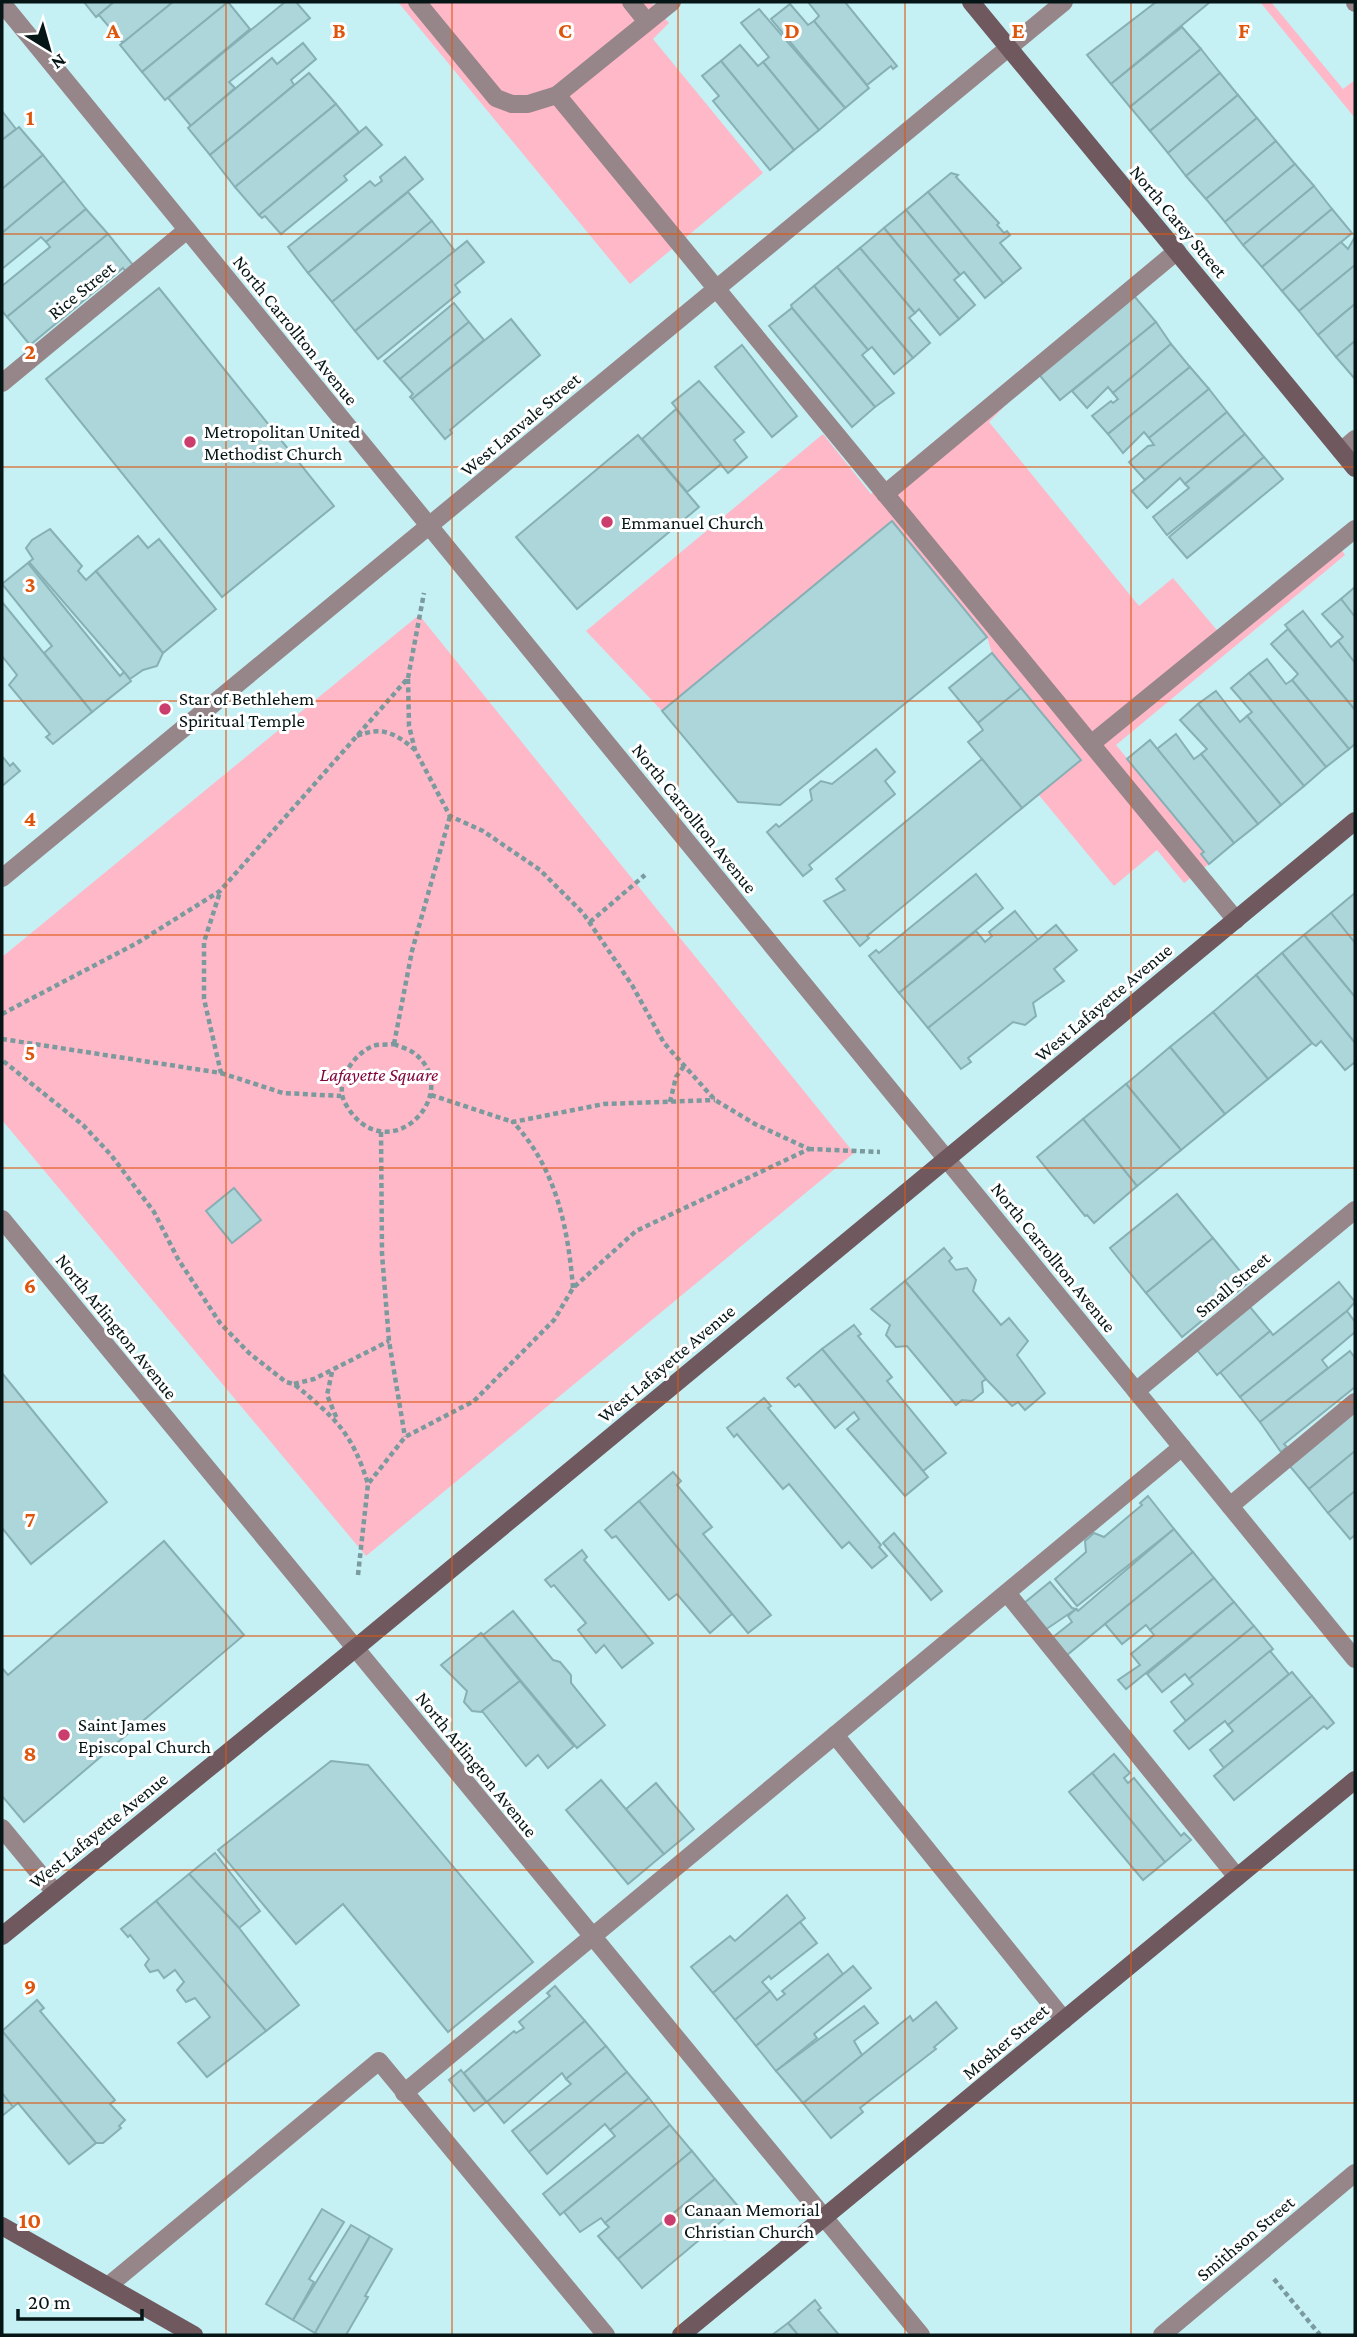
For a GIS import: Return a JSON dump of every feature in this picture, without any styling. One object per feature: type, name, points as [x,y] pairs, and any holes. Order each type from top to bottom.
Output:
[{"type":"main road","name":"North Carey Street","points":[[971,2],[1177,251],[1348,445],[1355,468]]},
{"type":"main road","name":"West Lafayette Avenue","points":[[2,1936],[355,1648],[1355,821]]},
{"type":"main road","name":"Mosher Street","points":[[681,2335],[1355,1780]]},
{"type":"main road","points":[[2,2225],[194,2335]]},
{"type":"street","points":[[417,2],[496,98],[512,104],[528,104],[557,95],[672,2]]},
{"type":"street","points":[[631,2],[647,22]]},
{"type":"street","name":"West Lanvale Street","points":[[2,878],[1064,2]]},
{"type":"street","name":"North Carrollton Avenue","points":[[2,3],[1355,1659]]},
{"type":"street","points":[[557,95],[1236,920]]},
{"type":"street","name":"Rice Street","points":[[2,383],[187,230]]},
{"type":"street","points":[[885,494],[1177,251]]},
{"type":"street","points":[[1091,744],[1355,529]]},
{"type":"street","name":"Small Street","points":[[1136,1391],[1355,1210]]},
{"type":"street","name":"North Arlington Avenue","points":[[2,1219],[921,2335]]},
{"type":"street","points":[[1230,1506],[1355,1402]]},
{"type":"street","points":[[404,2093],[1182,1447]]},
{"type":"street","points":[[1007,1593],[1237,1878]]},
{"type":"street","points":[[835,1735],[1065,2020]]},
{"type":"street","points":[[2,1828],[54,1891]]},
{"type":"street","points":[[108,2286],[379,2061],[606,2335]]},
{"type":"street","name":"Smithson Street","points":[[1162,2335],[1355,2173]]},
{"type":"path","points":[[424,593],[408,678],[409,726],[415,750],[450,816],[483,831],[540,870],[590,922],[632,985],[664,1043],[716,1100],[755,1124],[809,1149],[880,1152]]},
{"type":"path","points":[[2,1014],[137,943],[220,891],[353,737],[408,678]]},
{"type":"path","points":[[353,737],[383,729],[400,737],[415,750]]},
{"type":"path","points":[[394,1044],[412,951],[450,816]]},
{"type":"path","points":[[590,922],[645,875]]},
{"type":"path","points":[[220,891],[204,943],[204,999],[222,1073]]},
{"type":"path","points":[[2,1039],[222,1073],[283,1093],[341,1096]]},
{"type":"path","points":[[394,1044],[415,1053],[429,1074],[431,1095],[420,1119],[403,1129],[382,1132],[365,1126],[353,1117],[341,1096],[344,1076],[356,1056],[374,1045],[394,1044]]},
{"type":"path","points":[[2,1060],[83,1125],[111,1154],[154,1212],[178,1259],[220,1323],[248,1353],[286,1382],[294,1384],[338,1420]]},
{"type":"path","points":[[670,1102],[676,1077],[684,1066]]},
{"type":"path","points":[[431,1095],[513,1122],[604,1104],[716,1100]]},
{"type":"path","points":[[513,1122],[543,1161],[554,1189],[569,1238],[573,1288]]},
{"type":"path","points":[[382,1132],[382,1254],[388,1341],[405,1437]]},
{"type":"path","points":[[368,1484],[405,1437],[474,1401],[554,1320],[573,1288],[636,1231],[809,1149]]},
{"type":"path","points":[[294,1384],[332,1371],[388,1341]]},
{"type":"path","points":[[332,1371],[327,1395],[353,1444],[368,1484],[358,1575]]},
{"type":"path","points":[[1256,2257],[1320,2335]]},
{"type":"green space","points":[[398,2],[651,2],[669,23],[653,39],[763,173],[630,284]]},
{"type":"green space","points":[[1260,2],[1271,2],[1343,89],[1355,80],[1355,118]]},
{"type":"green space","points":[[1124,285],[989,422],[1139,606],[1173,578],[1221,635],[1336,541],[1345,555],[1116,745],[1204,852],[1202,855],[1209,864],[1184,883],[1157,850],[1114,886],[1038,794],[1080,759],[992,653],[987,637],[892,521],[662,711],[586,631],[823,434],[871,494]]},
{"type":"green space","name":"Lafayette Square","points":[[419,615],[854,1153],[366,1556],[2,1120],[2,957]]},
{"type":"building","points":[[84,2],[114,2],[96,17]]},
{"type":"building","points":[[114,2],[173,2],[123,43],[99,15],[96,17]]},
{"type":"building","points":[[173,2],[228,2],[142,72],[120,45]]},
{"type":"building","points":[[228,2],[250,29],[165,100],[142,72]]},
{"type":"building","points":[[285,2],[296,2],[310,18],[229,82],[235,88],[191,126],[168,98]]},
{"type":"building","points":[[808,2],[845,2],[897,66],[893,69],[891,66],[867,85],[814,21],[819,16]]},
{"type":"building","points":[[1156,2],[1210,2],[1111,84],[1087,55]]},
{"type":"building","points":[[790,4],[808,25],[814,21],[869,88],[845,108],[771,19]]},
{"type":"building","points":[[759,9],[845,108],[819,130],[763,62],[769,57],[741,23]]},
{"type":"building","points":[[1182,27],[1201,49],[1130,107],[1111,84]]},
{"type":"building","points":[[303,43],[316,59],[291,80],[294,85],[210,155],[188,128],[272,58],[277,64]]},
{"type":"building","points":[[740,45],[758,66],[763,62],[819,130],[794,150],[721,61]]},
{"type":"building","points":[[1201,49],[1220,73],[1150,131],[1130,107]]},
{"type":"building","points":[[721,61],[794,150],[770,170],[713,101],[719,96],[702,76]]},
{"type":"building","points":[[309,73],[336,104],[235,187],[210,155]]},
{"type":"building","points":[[1220,73],[1238,95],[1168,153],[1150,131]]},
{"type":"building","points":[[1238,95],[1257,118],[1186,176],[1168,153]]},
{"type":"building","points":[[336,104],[359,132],[259,215],[235,187]]},
{"type":"building","points":[[2,111],[16,129],[2,140]]},
{"type":"building","points":[[1257,118],[1276,141],[1206,199],[1186,176]]},
{"type":"building","points":[[19,127],[43,155],[2,189],[2,140]]},
{"type":"building","points":[[366,127],[382,145],[344,176],[347,180],[281,234],[265,216],[262,218],[259,215]]},
{"type":"building","points":[[1276,141],[1295,164],[1225,222],[1206,199]]},
{"type":"building","points":[[43,155],[64,181],[2,233],[2,189]]},
{"type":"building","points":[[405,157],[423,179],[308,273],[288,247],[370,181],[375,186],[382,181],[380,177]]},
{"type":"building","points":[[1295,164],[1314,186],[1243,245],[1225,222]]},
{"type":"building","points":[[951,173],[958,175],[956,177],[999,223],[997,225],[1010,235],[1000,243],[1021,268],[1003,283],[928,192]]},
{"type":"building","points":[[64,181],[86,209],[46,242],[41,237],[2,269],[2,233]]},
{"type":"building","points":[[1314,186],[1332,209],[1262,267],[1243,245]]},
{"type":"building","points":[[408,192],[432,221],[332,302],[308,273]]},
{"type":"building","points":[[928,192],[1003,283],[985,298],[964,272],[960,275],[906,210]]},
{"type":"building","points":[[86,209],[108,234],[7,317],[2,311],[2,286],[50,247],[46,242]]},
{"type":"building","points":[[1332,209],[1352,233],[1282,291],[1262,267]]},
{"type":"building","points":[[906,210],[960,275],[954,280],[975,305],[959,319],[884,228]]},
{"type":"building","points":[[432,221],[455,251],[355,331],[332,302]]},
{"type":"building","points":[[884,228],[959,319],[940,335],[919,309],[915,313],[860,248]]},
{"type":"building","points":[[108,234],[133,265],[126,272],[123,268],[30,345],[7,317]]},
{"type":"building","points":[[1355,237],[1355,265],[1299,311],[1282,291],[1341,242],[1348,249]]},
{"type":"building","points":[[467,241],[484,262],[455,285],[460,292],[378,359],[355,331]]},
{"type":"building","points":[[860,248],[915,313],[909,318],[930,343],[913,358],[837,267]]},
{"type":"building","points":[[1355,265],[1355,304],[1318,335],[1299,311]]},
{"type":"building","points":[[837,267],[913,358],[894,374],[872,347],[868,350],[814,286]]},
{"type":"building","points":[[814,286],[868,350],[862,355],[894,393],[875,407],[792,308],[791,305]]},
{"type":"building","name":"Metropolitan United Methodist Church","points":[[159,288],[334,506],[222,597],[46,379]]},
{"type":"building","points":[[1130,291],[1156,322],[1060,400],[1037,372]]},
{"type":"building","points":[[454,303],[469,322],[400,379],[384,361]]},
{"type":"building","points":[[1355,304],[1355,341],[1336,357],[1318,335]]},
{"type":"building","points":[[792,308],[875,407],[852,427],[769,326]]},
{"type":"building","points":[[511,319],[540,355],[450,430],[452,433],[445,439],[412,399]]},
{"type":"building","points":[[469,322],[484,340],[412,399],[410,397],[413,394],[400,379]]},
{"type":"building","points":[[1156,322],[1171,344],[1113,393],[1108,387],[1087,408],[1072,391]]},
{"type":"building","points":[[1355,341],[1355,379],[1336,357]]},
{"type":"building","points":[[1171,344],[1190,367],[1108,434],[1092,416],[1111,401],[1113,403],[1118,399],[1113,393]]},
{"type":"building","points":[[742,345],[797,416],[772,437],[715,367]]},
{"type":"building","points":[[1190,367],[1209,389],[1149,438],[1144,432],[1123,453],[1108,434]]},
{"type":"building","points":[[699,381],[744,432],[734,440],[747,457],[728,473],[672,403]]},
{"type":"building","points":[[1209,389],[1227,412],[1145,480],[1129,462],[1148,446],[1154,445],[1149,438]]},
{"type":"building","points":[[676,409],[721,464],[687,492],[642,439]]},
{"type":"building","points":[[1227,412],[1245,434],[1185,484],[1180,478],[1147,508],[1132,491]]},
{"type":"building","points":[[1245,434],[1264,457],[1167,535],[1153,517],[1189,488],[1185,484]]},
{"type":"building","name":"Emmanuel Church","points":[[638,435],[699,507],[577,609],[516,537]]},
{"type":"building","points":[[1264,457],[1283,479],[1187,558],[1169,537]]},
{"type":"building","points":[[892,521],[987,637],[780,805],[738,802],[662,711]]},
{"type":"building","points":[[50,529],[82,566],[78,571],[86,580],[96,571],[163,653],[157,666],[143,670],[130,679],[29,562],[33,559],[26,548],[32,540]]},
{"type":"building","points":[[138,536],[148,548],[159,539],[216,609],[163,653],[96,571]]},
{"type":"building","points":[[28,563],[120,676],[124,672],[131,681],[92,712],[44,653],[52,646],[2,584]]},
{"type":"building","points":[[1355,587],[1355,617],[1341,599]]},
{"type":"building","points":[[1341,599],[1355,617],[1355,663],[1338,641],[1343,637],[1322,614]]},
{"type":"building","points":[[2,602],[92,712],[53,744],[46,737],[50,734],[9,685],[17,675],[2,656]]},
{"type":"building","points":[[1303,611],[1331,647],[1338,641],[1355,663],[1355,710],[1285,625]]},
{"type":"building","points":[[1288,629],[1355,710],[1355,744],[1349,749],[1292,680],[1298,674],[1271,644]]},
{"type":"building","points":[[992,653],[1021,688],[978,723],[949,688]]},
{"type":"building","points":[[1267,659],[1286,684],[1292,680],[1349,749],[1326,767],[1249,673]]},
{"type":"building","points":[[1249,673],[1326,767],[1304,786],[1247,716],[1252,712],[1231,688]]},
{"type":"building","points":[[1021,688],[1081,760],[1022,808],[968,742],[983,730],[978,723]]},
{"type":"building","points":[[1216,691],[1240,722],[1247,716],[1304,786],[1281,805],[1198,704]]},
{"type":"building","points":[[1198,704],[1281,805],[1258,824],[1201,754],[1207,749],[1180,720]]},
{"type":"building","points":[[1176,734],[1194,759],[1201,754],[1258,824],[1234,843],[1157,749]]},
{"type":"building","points":[[1150,740],[1234,843],[1209,864],[1201,854],[1204,852],[1127,759]]},
{"type":"building","points":[[876,749],[895,772],[885,781],[895,794],[809,865],[812,869],[803,876],[767,832],[776,824],[779,827],[812,800],[810,790],[821,781],[832,784]]},
{"type":"building","points":[[2,756],[10,766],[13,763],[20,771],[2,786]]},
{"type":"building","points":[[982,759],[1022,808],[867,936],[869,938],[860,946],[824,901],[845,890],[836,879]]},
{"type":"building","points":[[976,874],[1003,908],[899,993],[869,956],[876,950],[879,953]]},
{"type":"building","points":[[1355,893],[1355,943],[1331,913]]},
{"type":"building","points":[[1015,911],[1038,940],[928,1028],[899,993],[976,931],[985,942],[992,936],[989,932]]},
{"type":"building","points":[[1331,913],[1355,943],[1355,997],[1304,935]]},
{"type":"building","points":[[1056,925],[1077,950],[1054,969],[1064,981],[1033,1003],[1036,1016],[1025,1025],[1013,1022],[968,1058],[971,1062],[961,1069],[928,1028]]},
{"type":"building","points":[[1304,935],[1355,997],[1355,1043],[1282,953]]},
{"type":"building","points":[[1282,953],[1355,1043],[1355,1062],[1345,1070],[1321,1041],[1316,1046],[1312,1043],[1256,975]]},
{"type":"building","points":[[1256,975],[1312,1043],[1268,1079],[1213,1012]]},
{"type":"building","points":[[1213,1012],[1268,1079],[1225,1114],[1170,1047]]},
{"type":"building","points":[[1170,1047],[1225,1114],[1181,1150],[1126,1084]]},
{"type":"building","points":[[1126,1084],[1181,1150],[1137,1186],[1083,1119]]},
{"type":"building","points":[[1083,1119],[1137,1186],[1094,1223],[1085,1216],[1037,1157]]},
{"type":"building","points":[[234,1188],[261,1220],[232,1243],[206,1211]]},
{"type":"building","points":[[1177,1194],[1213,1238],[1146,1293],[1110,1248]]},
{"type":"building","points":[[1213,1238],[1249,1282],[1182,1337],[1146,1293]]},
{"type":"building","points":[[944,1248],[952,1258],[949,1261],[956,1270],[967,1268],[976,1280],[973,1291],[1001,1325],[1009,1318],[1028,1341],[1017,1355],[1045,1393],[1025,1410],[1018,1402],[1012,1406],[986,1379],[905,1281]]},
{"type":"building","points":[[905,1281],[986,1379],[982,1382],[983,1392],[972,1401],[962,1400],[956,1405],[907,1346],[896,1347],[886,1335],[890,1325],[871,1309]]},
{"type":"building","points":[[1339,1282],[1355,1302],[1240,1397],[1220,1372],[1270,1331],[1273,1335]]},
{"type":"building","points":[[1250,1307],[1270,1331],[1217,1375],[1197,1350]]},
{"type":"building","points":[[1347,1311],[1355,1322],[1355,1332],[1322,1360],[1328,1368],[1260,1422],[1240,1397]]},
{"type":"building","points":[[854,1325],[861,1334],[858,1336],[892,1377],[887,1381],[946,1453],[923,1471],[822,1349]]},
{"type":"building","points":[[822,1349],[928,1477],[905,1496],[847,1429],[859,1419],[854,1412],[835,1428],[799,1384],[795,1387],[787,1378]]},
{"type":"building","points":[[1350,1351],[1355,1358],[1355,1387],[1284,1444],[1287,1447],[1281,1452],[1260,1422]]},
{"type":"building","points":[[2,1373],[107,1502],[31,1564],[2,1528]]},
{"type":"building","points":[[764,1398],[771,1406],[768,1408],[881,1545],[879,1547],[887,1556],[872,1568],[849,1542],[842,1548],[789,1484],[783,1489],[737,1434],[734,1437],[727,1428]]},
{"type":"building","points":[[1355,1409],[1355,1451],[1309,1489],[1288,1464]]},
{"type":"building","points":[[1355,1451],[1355,1491],[1328,1513],[1309,1489]]},
{"type":"building","points":[[673,1472],[681,1481],[677,1485],[712,1527],[703,1534],[771,1615],[748,1633],[639,1501]]},
{"type":"building","points":[[1355,1491],[1355,1535],[1350,1539],[1328,1513]]},
{"type":"building","points":[[1148,1496],[1174,1529],[1077,1606],[1055,1579],[1086,1552],[1085,1541],[1094,1533],[1104,1537],[1142,1505],[1140,1503]]},
{"type":"building","points":[[639,1501],[732,1614],[710,1633],[677,1594],[669,1600],[616,1536],[612,1538],[605,1530]]},
{"type":"building","points":[[1174,1529],[1193,1552],[1067,1655],[1052,1638],[1072,1622],[1068,1616],[1076,1609],[1078,1611]]},
{"type":"building","points":[[894,1533],[942,1591],[931,1600],[883,1543]]},
{"type":"building","name":"Saint James Episcopal Church","points":[[164,1541],[244,1635],[24,1822],[2,1796],[2,1668],[8,1675]]},
{"type":"building","points":[[582,1550],[587,1557],[584,1560],[653,1643],[622,1668],[604,1645],[596,1653],[578,1630],[586,1623],[554,1585],[551,1587],[545,1580]]},
{"type":"building","points":[[1193,1552],[1214,1578],[1150,1630],[1146,1625],[1122,1644],[1105,1624]]},
{"type":"building","points":[[1214,1578],[1234,1602],[1126,1689],[1118,1680],[1140,1665],[1131,1654],[1154,1635],[1150,1630]]},
{"type":"building","points":[[1050,1582],[1072,1608],[1076,1609],[1045,1630],[1023,1604]]},
{"type":"building","points":[[1234,1602],[1254,1626],[1189,1679],[1185,1674],[1162,1692],[1147,1674]]},
{"type":"building","points":[[513,1611],[553,1660],[560,1662],[571,1675],[571,1683],[605,1725],[577,1748],[481,1633],[483,1635]]},
{"type":"building","points":[[1254,1626],[1273,1649],[1186,1721],[1171,1702],[1193,1684],[1189,1679]]},
{"type":"building","points":[[481,1633],[520,1681],[481,1712],[472,1711],[464,1702],[467,1691],[441,1665]]},
{"type":"building","points":[[1270,1651],[1289,1674],[1228,1725],[1225,1721],[1189,1749],[1174,1731]]},
{"type":"building","points":[[1292,1672],[1312,1696],[1224,1768],[1210,1750],[1233,1731],[1228,1725]]},
{"type":"building","points":[[520,1681],[574,1746],[548,1768],[538,1755],[526,1766],[482,1711]]},
{"type":"building","points":[[1312,1696],[1334,1723],[1327,1729],[1324,1726],[1234,1800],[1214,1776]]},
{"type":"building","points":[[1114,1754],[1130,1773],[1124,1778],[1128,1783],[1134,1778],[1181,1836],[1184,1833],[1191,1840],[1165,1862],[1092,1773]]},
{"type":"building","points":[[331,1761],[368,1765],[533,1962],[448,2032],[343,1904],[296,1944],[218,1850]]},
{"type":"building","points":[[1092,1773],[1165,1862],[1143,1880],[1069,1792]]},
{"type":"building","points":[[601,1780],[664,1854],[628,1884],[566,1810]]},
{"type":"building","points":[[656,1783],[694,1829],[664,1854],[626,1809]]},
{"type":"building","points":[[215,1853],[260,1911],[239,1928],[189,1874]]},
{"type":"building","points":[[189,1874],[239,1928],[299,2005],[266,2031],[156,1901]]},
{"type":"building","points":[[787,1895],[805,1918],[713,1993],[691,1967],[730,1936],[735,1941]]},
{"type":"building","points":[[156,1901],[266,2031],[207,2077],[178,2043],[210,2017],[195,1998],[186,2002],[177,1990],[184,1982],[175,1970],[164,1978],[158,1970],[150,1972],[145,1965],[149,1959],[130,1935],[128,1937],[121,1929]]},
{"type":"building","points":[[800,1922],[817,1943],[771,1979],[769,1976],[762,1982],[770,1991],[735,2020],[713,1993]]},
{"type":"building","points":[[828,1954],[843,1974],[756,2046],[735,2020],[770,1991],[777,2000],[785,1994],[782,1991]]},
{"type":"building","points":[[853,1966],[871,1988],[814,2034],[817,2038],[776,2071],[756,2046]]},
{"type":"building","points":[[555,1986],[585,2021],[487,2102],[464,2073],[514,2031],[516,2033],[524,2028],[519,2022],[550,1996],[547,1993]]},
{"type":"building","points":[[37,2000],[44,2008],[40,2011],[115,2100],[110,2104],[125,2120],[119,2126],[121,2128],[103,2143],[96,2143],[2,2031]]},
{"type":"building","points":[[936,2002],[957,2028],[934,2047],[936,2049],[860,2108],[863,2112],[831,2138],[803,2103],[910,2016],[913,2021]]},
{"type":"building","points":[[864,2006],[878,2023],[854,2041],[862,2055],[803,2103],[776,2071]]},
{"type":"building","points":[[585,2021],[606,2046],[566,2079],[562,2073],[504,2123],[487,2102]]},
{"type":"building","points":[[2,2031],[96,2143],[69,2164],[18,2103],[13,2107],[2,2093]]},
{"type":"building","points":[[606,2046],[627,2072],[529,2152],[512,2131],[571,2084],[566,2079]]},
{"type":"building","points":[[461,2070],[486,2102],[474,2111],[449,2080]]},
{"type":"building","points":[[627,2072],[649,2098],[610,2130],[605,2124],[547,2174],[529,2152]]},
{"type":"building","points":[[2,2093],[13,2107],[2,2116]]},
{"type":"building","points":[[649,2098],[670,2125],[560,2215],[543,2194],[615,2136],[610,2130]]},
{"type":"building","points":[[670,2125],[692,2151],[605,2223],[601,2218],[580,2232],[564,2212]]},
{"type":"building","points":[[692,2151],[715,2179],[618,2259],[598,2236],[609,2227],[605,2223]]},
{"type":"building","points":[[715,2179],[742,2211],[734,2218],[730,2214],[642,2288],[618,2259]]},
{"type":"building","points":[[322,2209],[344,2222],[309,2279],[314,2282],[293,2320],[266,2304]]},
{"type":"building","points":[[351,2225],[370,2236],[315,2333],[293,2320]]},
{"type":"building","points":[[370,2236],[392,2249],[365,2296],[368,2297],[346,2335],[315,2333]]},
{"type":"building","points":[[815,2300],[821,2308],[818,2310],[839,2335],[798,2335],[788,2323]]},
{"type":"building","points":[[788,2323],[798,2335],[772,2335]]},
{"type":"place","name":"Metropolitan United Methodist Church","points":[[190,442]]},
{"type":"place","name":"Emmanuel Church","points":[[607,522]]},
{"type":"place","name":"Star of Bethlehem Spiritual Temple","points":[[165,709]]},
{"type":"place","name":"Saint James Episcopal Church","points":[[64,1735]]},
{"type":"place","name":"Canaan Memorial Christian Church","points":[[670,2220]]}]
